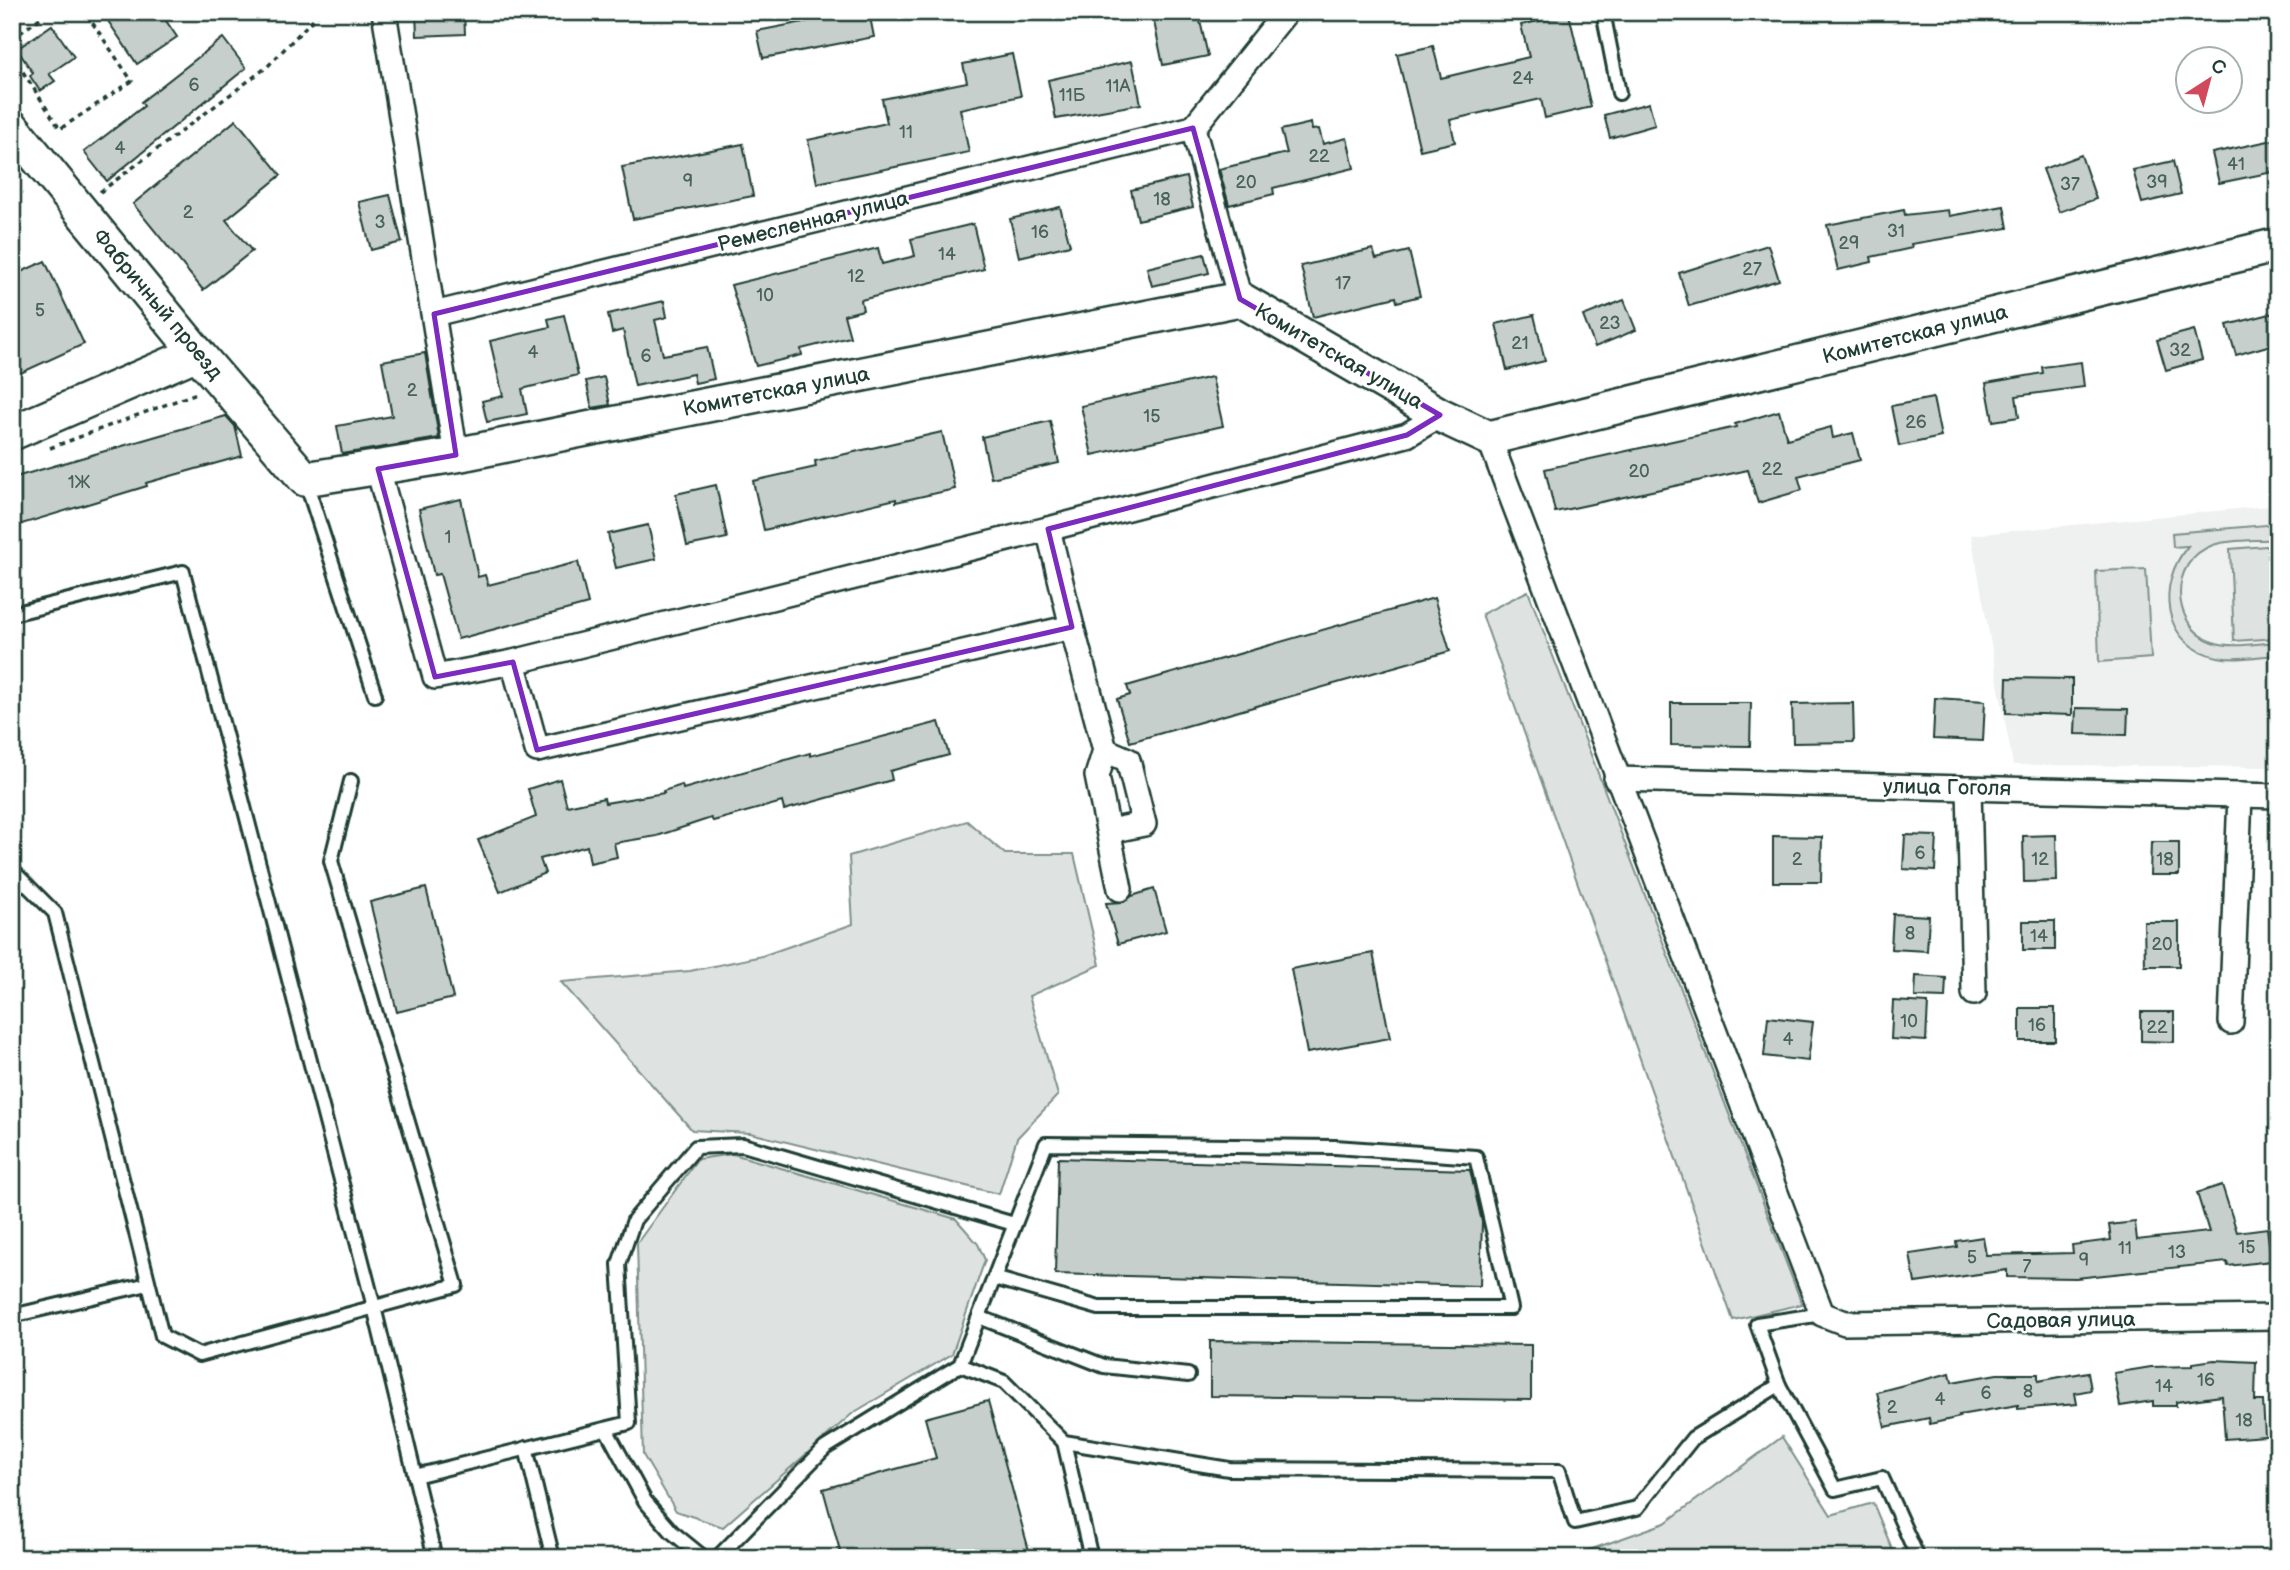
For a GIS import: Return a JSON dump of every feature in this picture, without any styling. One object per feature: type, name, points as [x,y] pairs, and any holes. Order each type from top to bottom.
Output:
[{"type":"street","points":[[384,12],[456,455]]},
{"type":"street","points":[[1240,299],[1193,128],[1286,12]]},
{"type":"street","name":"Фабричный проезд","points":[[12,127],[197,353],[305,479]]},
{"type":"street","name":"Ремесленная улица","points":[[434,314],[1193,128]]},
{"type":"street","name":"Комитетская улица","points":[[305,479],[456,455],[1240,299],[1440,415],[1489,438],[2278,245]]},
{"type":"street","points":[[12,433],[197,353]]},
{"type":"street","points":[[378,469],[435,677],[513,662],[1048,529],[1407,435],[1440,415]]},
{"type":"street","points":[[1489,438],[1616,779],[1822,1314]]},
{"type":"street","points":[[1048,529],[1105,750],[1097,776],[1120,889]]},
{"type":"street","points":[[513,662],[537,750],[1072,627]]},
{"type":"street","points":[[1105,750],[1128,761],[1144,824],[1108,831]]},
{"type":"street","name":"улица Гоголя","points":[[1616,779],[2278,796]]},
{"type":"street","points":[[1969,788],[1973,993]]},
{"type":"street","points":[[2231,1022],[2240,795]]},
{"type":"street","name":"Садовая улица","points":[[1822,1314],[1844,1323],[2278,1317]]},
{"type":"lane","points":[[1603,12],[1619,93]]},
{"type":"lane","points":[[305,479],[375,695]]},
{"type":"lane","points":[[12,614],[183,572],[374,1307],[435,1558]]},
{"type":"lane","points":[[12,870],[55,913],[162,1336],[200,1355],[456,1285],[331,861],[351,781]]},
{"type":"lane","points":[[717,1558],[825,1448],[960,1365],[1046,1144],[1335,1147],[1476,1157],[1511,1308],[1099,1308],[994,1278]]},
{"type":"lane","points":[[415,1476],[629,1423],[619,1264],[634,1220],[696,1147],[743,1145],[1014,1224]]},
{"type":"lane","points":[[12,1316],[148,1284]]},
{"type":"lane","points":[[1822,1314],[1757,1324],[1779,1385],[1835,1489],[1882,1478],[1918,1558]]},
{"type":"lane","points":[[979,1317],[1104,1366],[1188,1375]]},
{"type":"lane","points":[[960,1365],[1004,1381],[1064,1442],[1091,1558]]},
{"type":"lane","points":[[1064,1442],[1229,1469],[1559,1471],[1575,1522],[1637,1508],[1693,1438],[1779,1385]]},
{"type":"lane","points":[[606,1429],[645,1501],[672,1532],[704,1558]]},
{"type":"lane","points":[[526,1448],[553,1558]]},
{"type":"path","points":[[12,39],[48,12]]},
{"type":"path","points":[[12,55],[60,130],[132,81],[85,12]]},
{"type":"path","points":[[79,208],[267,67],[320,12]]},
{"type":"path","points":[[50,449],[223,383]]},
{"type":"highlighted area","points":[[1193,128],[1240,299],[1440,415],[1407,435],[1048,529],[1072,627],[537,750],[513,662],[435,677],[378,469],[456,455],[434,314]]},
{"type":"shaded area","points":[[2278,505],[2278,767],[2013,765],[1971,535]]},
{"type":"shaded area","points":[[2278,524],[2278,539],[2220,543],[2198,553],[2188,565],[2180,594],[2182,608],[2199,634],[2213,642],[2228,645],[2278,642],[2278,655],[2232,659],[2199,651],[2185,640],[2175,627],[2170,612],[2168,595],[2171,578],[2188,546],[2173,547],[2172,533]]},
{"type":"shaded area","points":[[2278,545],[2278,638],[2234,641],[2230,549]]},
{"type":"shaded area","points":[[2146,569],[2151,658],[2099,662],[2096,571]]},
{"type":"shaded area","points":[[1528,591],[1802,1304],[1733,1320],[1482,614]]},
{"type":"shaded area","points":[[967,821],[1005,854],[1074,854],[1100,965],[1029,996],[1058,1095],[1017,1138],[999,1194],[750,1133],[692,1130],[561,982],[690,971],[762,956],[853,924],[849,856]]},
{"type":"shaded area","points":[[733,1154],[956,1219],[978,1244],[985,1260],[952,1354],[853,1413],[723,1527],[676,1511],[643,1455],[637,1243],[698,1159]]},
{"type":"shaded area","points":[[1782,1437],[1831,1515],[1873,1503],[1896,1558],[1567,1558],[1665,1523]]},
{"type":"building","points":[[102,12],[160,12],[177,37],[137,64]]},
{"type":"building","points":[[416,12],[464,12],[465,34],[417,36]]},
{"type":"building","points":[[855,12],[869,12],[874,37],[763,58],[757,31]]},
{"type":"building","points":[[1152,12],[1177,12],[1178,17],[1198,12],[1208,56],[1163,65]]},
{"type":"building","points":[[1569,14],[1591,107],[1545,118],[1541,99],[1450,120],[1455,142],[1420,150],[1397,54],[1433,46],[1441,78],[1529,57],[1521,25]]},
{"type":"building","points":[[52,25],[74,57],[49,74],[55,81],[40,91],[30,76],[33,73],[17,49]]},
{"type":"building","points":[[223,38],[246,68],[107,181],[84,152],[144,106],[141,102]]},
{"type":"building","points":[[1012,54],[1021,96],[960,109],[969,152],[817,183],[808,140],[887,123],[882,99],[967,82],[963,64]]},
{"type":"building","points":[[1132,61],[1141,104],[1056,119],[1048,80]]},
{"type":"building","points":[[1649,103],[1655,125],[1610,138],[1604,115]]},
{"type":"building","points":[[236,120],[281,175],[226,220],[252,251],[203,290],[133,204]]},
{"type":"building","points":[[1311,123],[1312,130],[1319,129],[1323,144],[1347,138],[1354,168],[1273,188],[1274,194],[1229,205],[1219,169],[1287,153],[1281,130]]},
{"type":"building","points":[[2278,139],[2278,171],[2219,183],[2212,153]]},
{"type":"building","points":[[743,144],[753,196],[633,219],[622,167]]},
{"type":"building","points":[[2081,155],[2096,199],[2059,212],[2043,169]]},
{"type":"building","points":[[2173,161],[2181,194],[2142,203],[2133,170]]},
{"type":"building","points":[[1186,177],[1193,207],[1138,220],[1131,190]]},
{"type":"building","points":[[390,195],[402,242],[371,250],[359,202]]},
{"type":"building","points":[[2004,206],[2008,228],[1911,244],[1912,248],[1871,257],[1872,262],[1838,270],[1827,225],[1904,210],[1905,215],[1948,210],[1949,216]]},
{"type":"building","points":[[1060,207],[1070,245],[1019,257],[1010,219]]},
{"type":"building","points":[[973,224],[984,269],[861,300],[863,310],[844,315],[850,337],[801,349],[802,355],[756,366],[731,285],[878,248],[882,264],[915,256],[911,239]]},
{"type":"building","points":[[1768,245],[1779,280],[1689,306],[1679,273]]},
{"type":"building","points":[[1373,249],[1376,259],[1409,251],[1420,296],[1397,302],[1396,297],[1313,317],[1301,266]]},
{"type":"building","points":[[1204,254],[1209,273],[1152,286],[1147,268]]},
{"type":"building","points":[[45,261],[84,344],[12,377],[12,276]]},
{"type":"building","points":[[1624,300],[1636,330],[1595,347],[1583,316]]},
{"type":"building","points":[[664,301],[667,317],[655,320],[663,355],[707,347],[714,379],[695,383],[693,374],[635,386],[623,330],[612,333],[608,314]]},
{"type":"building","points":[[2278,312],[2278,343],[2236,355],[2227,325]]},
{"type":"building","points":[[564,315],[578,375],[522,389],[527,414],[487,422],[482,401],[503,396],[490,341],[550,327],[548,319]]},
{"type":"building","points":[[1534,315],[1545,361],[1507,370],[1496,324]]},
{"type":"building","points":[[2194,330],[2202,360],[2166,370],[2157,340]]},
{"type":"building","points":[[425,353],[439,438],[342,454],[337,426],[392,416],[382,361]]},
{"type":"building","points":[[2081,362],[2084,387],[2016,396],[2019,417],[1993,421],[1986,383],[2043,373],[2042,367]]},
{"type":"building","points":[[604,377],[610,405],[592,408],[586,381]]},
{"type":"building","points":[[1212,377],[1223,426],[1092,455],[1081,406]]},
{"type":"building","points":[[1933,398],[1941,437],[1899,446],[1891,406]]},
{"type":"building","points":[[1779,411],[1787,439],[1831,427],[1833,438],[1853,433],[1860,460],[1798,476],[1802,490],[1758,503],[1748,470],[1555,512],[1545,469],[1736,427],[1735,424]]},
{"type":"building","points":[[226,416],[235,426],[242,456],[146,483],[147,486],[12,527],[12,478]]},
{"type":"building","points":[[1050,421],[1059,463],[991,478],[982,437]]},
{"type":"building","points":[[942,432],[955,489],[896,502],[896,499],[764,530],[753,481],[816,467],[815,461]]},
{"type":"building","points":[[716,485],[727,538],[687,546],[676,494]]},
{"type":"building","points":[[461,499],[478,577],[485,575],[488,585],[578,562],[588,604],[458,639],[440,574],[434,575],[419,509]]},
{"type":"building","points":[[648,525],[656,559],[616,568],[608,534]]},
{"type":"building","points":[[1434,598],[1450,651],[1130,742],[1117,699],[1130,695],[1127,686]]},
{"type":"building","points":[[2007,678],[2072,679],[2072,715],[2006,713]]},
{"type":"building","points":[[1935,698],[1985,701],[1983,741],[1933,739]]},
{"type":"building","points":[[1671,703],[1751,703],[1750,746],[1671,745]]},
{"type":"building","points":[[1853,703],[1854,742],[1793,743],[1792,704]]},
{"type":"building","points":[[2076,708],[2128,709],[2127,735],[2075,734]]},
{"type":"building","points":[[939,722],[949,755],[890,771],[892,780],[784,810],[782,802],[713,821],[711,818],[657,836],[614,843],[617,857],[590,863],[587,846],[540,859],[545,873],[500,892],[478,840],[536,817],[528,789],[560,779],[567,806],[604,798],[605,803],[664,793],[663,791],[682,785],[683,789],[810,753],[810,756]]},
{"type":"building","points":[[1905,835],[1937,836],[1935,871],[1903,869]]},
{"type":"building","points":[[2056,835],[2057,881],[2024,882],[2023,836]]},
{"type":"building","points":[[1773,836],[1822,837],[1821,882],[1773,882]]},
{"type":"building","points":[[2151,842],[2179,842],[2179,875],[2150,875]]},
{"type":"building","points":[[426,888],[453,998],[397,1012],[370,902]]},
{"type":"building","points":[[1154,889],[1166,931],[1118,944],[1106,903],[1123,902]]},
{"type":"building","points":[[1893,914],[1929,916],[1927,951],[1891,949]]},
{"type":"building","points":[[2023,921],[2055,921],[2055,950],[2023,950]]},
{"type":"building","points":[[2144,922],[2179,922],[2179,966],[2145,966]]},
{"type":"building","points":[[1373,953],[1390,1038],[1307,1053],[1291,969]]},
{"type":"building","points":[[1916,976],[1946,978],[1945,998],[1915,997]]},
{"type":"building","points":[[1893,1001],[1928,1003],[1926,1041],[1891,1039]]},
{"type":"building","points":[[2020,1008],[2055,1008],[2055,1041],[2020,1041]]},
{"type":"building","points":[[2141,1012],[2174,1012],[2174,1042],[2141,1041]]},
{"type":"building","points":[[1768,1017],[1813,1022],[1808,1061],[1764,1056]]},
{"type":"building","points":[[1058,1158],[1470,1170],[1482,1222],[1480,1286],[1055,1274]]},
{"type":"building","points":[[2222,1185],[2237,1232],[2267,1228],[2271,1261],[2228,1266],[2227,1262],[2076,1278],[2007,1277],[2007,1270],[1915,1283],[1910,1254],[1957,1247],[1956,1241],[1983,1237],[1986,1255],[2073,1253],[2072,1245],[2111,1240],[2109,1225],[2135,1222],[2137,1240],[2209,1232],[2197,1193]]},
{"type":"building","points":[[1210,1341],[1531,1345],[1531,1400],[1210,1396]]},
{"type":"building","points":[[2214,1360],[2256,1362],[2255,1401],[2263,1401],[2265,1436],[2225,1439],[2222,1396],[2176,1402],[2176,1406],[2153,1406],[2153,1401],[2120,1406],[2114,1373],[2151,1367],[2193,1366],[2193,1363]]},
{"type":"building","points":[[2088,1372],[2091,1390],[2075,1393],[2077,1404],[2018,1409],[2018,1405],[1959,1415],[1960,1417],[1930,1424],[1929,1418],[1885,1427],[1877,1392],[1950,1373],[1952,1382],[1997,1374],[2038,1374],[2038,1381]]},
{"type":"building","points":[[988,1401],[1031,1558],[842,1558],[823,1489],[936,1458],[925,1418]]}]
